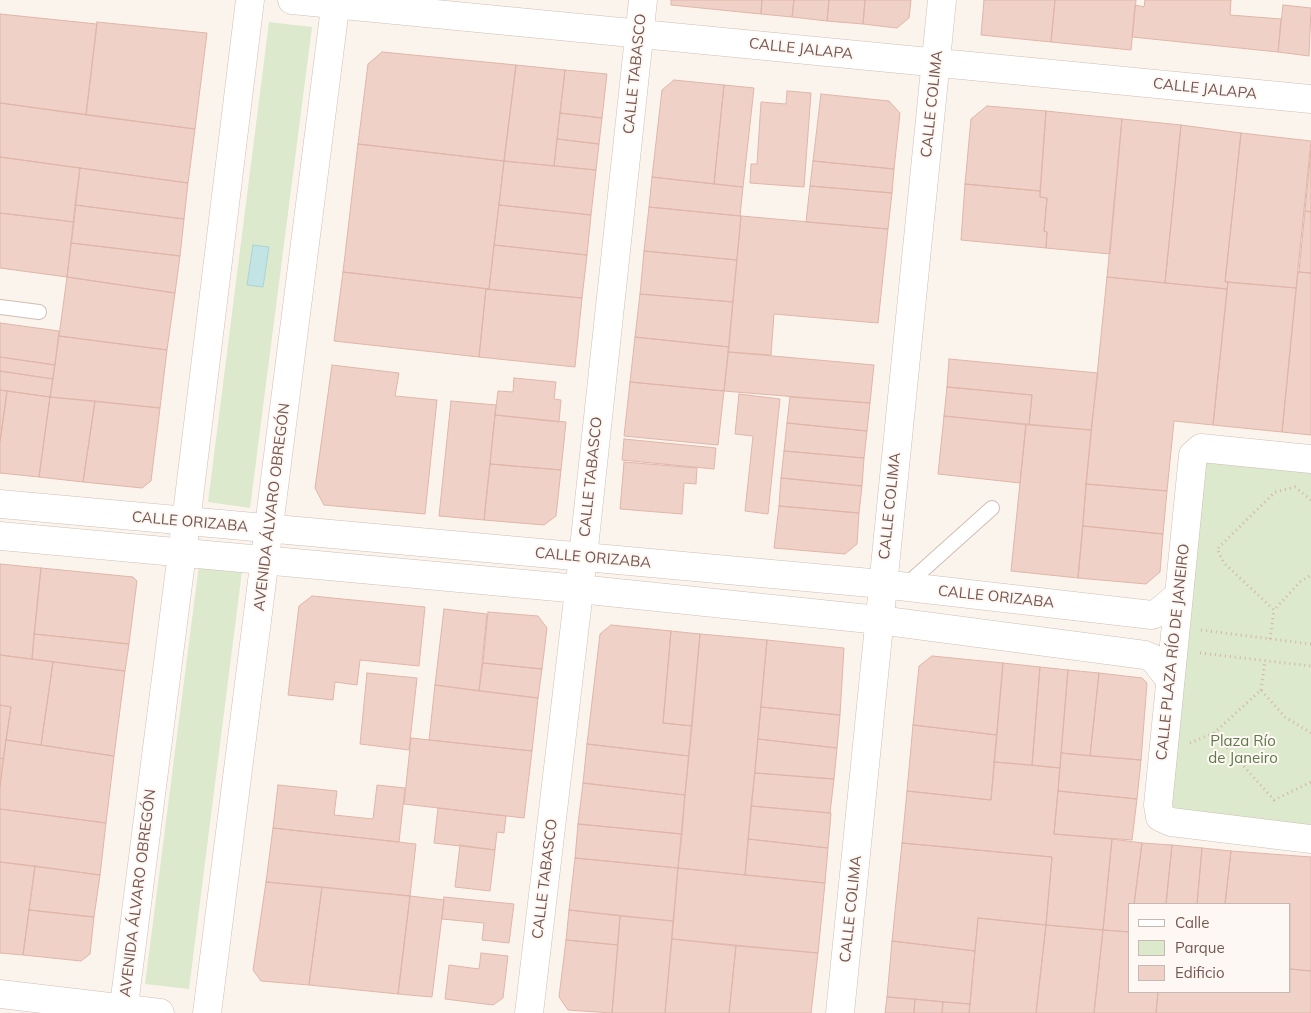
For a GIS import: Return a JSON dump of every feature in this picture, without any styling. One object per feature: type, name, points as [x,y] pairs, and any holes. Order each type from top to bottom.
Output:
[{"type":"street","name":"AVENIDA ÁLVARO OBREGÓN","points":[[123,1011],[186,522],[250,0]]},
{"type":"street","name":"CALLE JALAPA","points":[[292,0],[335,2],[1311,99]]},
{"type":"street","name":"CALLE TABASCO","points":[[529,1013],[583,556],[643,0]]},
{"type":"street","name":"CALLE COLIMA","points":[[840,1013],[879,620],[893,586],[942,0]]},
{"type":"street","name":"AVENIDA ÁLVARO OBREGÓN","points":[[207,1013],[266,560],[268,529],[335,2]]},
{"type":"street","name":"CALLE PLAZA RÍO DE JANEIRO","points":[[1311,459],[1201,448],[1193,455],[1158,805],[1160,817],[1171,822],[1311,839]]},
{"type":"street","name":"CALLE ORIZABA","points":[[0,504],[583,556],[893,586],[1152,614],[1159,612],[1179,595]]},
{"type":"street","name":"CALLE ORIZABA","points":[[0,536],[579,589],[879,620],[1145,654],[1154,659],[1170,680]]},
{"type":"street","points":[[0,994],[123,1011],[160,1013]]},
{"type":"lane","points":[[0,307],[39,312]]},
{"type":"lane","points":[[893,586],[992,508]]},
{"type":"path","points":[[1274,610],[1224,563],[1217,549],[1275,492],[1295,487],[1311,500]]},
{"type":"path","points":[[1270,639],[1274,610],[1300,582],[1311,575]]},
{"type":"path","points":[[1174,639],[1270,639],[1311,644]]},
{"type":"path","points":[[1174,639],[1265,661],[1311,666]]},
{"type":"path","points":[[1184,745],[1214,733],[1261,690],[1265,661]]},
{"type":"path","points":[[1261,690],[1285,717],[1311,733]]},
{"type":"path","points":[[1214,733],[1274,800],[1275,805]]},
{"type":"path","points":[[1274,800],[1311,782]]},
{"type":"green space","points":[[269,22],[312,27],[250,508],[208,502]]},
{"type":"green space","name":"Plaza Río de Janeiro","points":[[1206,459],[1311,469],[1311,828],[1168,813]]},
{"type":"green space","points":[[199,565],[242,571],[189,989],[145,984]]},
{"type":"water","points":[[253,245],[269,247],[263,287],[247,285]]},
{"type":"building","points":[[671,0],[762,0],[761,14],[671,5]]},
{"type":"building","points":[[762,0],[794,0],[792,17],[761,14]]},
{"type":"building","points":[[794,0],[829,0],[827,21],[792,17]]},
{"type":"building","points":[[829,0],[865,0],[863,24],[827,21]]},
{"type":"building","points":[[865,0],[911,0],[909,18],[897,28],[863,24]]},
{"type":"building","points":[[984,0],[1055,0],[1051,42],[981,35]]},
{"type":"building","points":[[1055,0],[1136,0],[1131,50],[1051,42]]},
{"type":"building","points":[[1145,0],[1231,0],[1230,15],[1281,19],[1278,52],[1132,37],[1135,5],[1144,7]]},
{"type":"building","points":[[1283,5],[1311,8],[1309,56],[1278,52]]},
{"type":"building","points":[[0,14],[97,24],[86,115],[0,103]]},
{"type":"building","points":[[97,22],[207,33],[195,129],[86,115]]},
{"type":"building","points":[[382,52],[516,65],[504,161],[358,144],[368,64]]},
{"type":"building","points":[[516,65],[565,70],[554,166],[504,161]]},
{"type":"building","points":[[565,70],[607,74],[602,118],[560,113]]},
{"type":"building","points":[[674,80],[724,85],[714,184],[652,177],[662,90]]},
{"type":"building","points":[[724,85],[754,88],[743,187],[714,184]]},
{"type":"building","points":[[787,91],[811,93],[804,187],[750,183],[751,164],[757,164],[761,102],[786,104]]},
{"type":"building","points":[[821,94],[889,101],[900,113],[894,169],[813,161]]},
{"type":"building","points":[[0,103],[195,129],[188,183],[0,157]]},
{"type":"building","points":[[987,106],[1046,111],[1040,191],[965,184],[971,119]]},
{"type":"building","points":[[1046,111],[1122,119],[1110,254],[1046,248],[1047,232],[1044,231],[1047,198],[1040,197]]},
{"type":"building","points":[[560,113],[602,118],[599,144],[557,139]]},
{"type":"building","points":[[1122,119],[1181,125],[1165,283],[1107,277]]},
{"type":"building","points":[[1181,125],[1241,133],[1225,282],[1228,282],[1227,289],[1165,283]]},
{"type":"building","points":[[1241,133],[1311,141],[1296,288],[1225,282]]},
{"type":"building","points":[[557,139],[599,144],[596,170],[554,166]]},
{"type":"building","points":[[358,144],[504,161],[489,289],[343,272]]},
{"type":"building","points":[[1311,150],[1311,212],[1305,211]]},
{"type":"building","points":[[0,157],[80,168],[74,222],[0,213]]},
{"type":"building","points":[[504,161],[596,170],[591,215],[499,205]]},
{"type":"building","points":[[813,161],[894,169],[892,193],[810,186]]},
{"type":"building","points":[[80,168],[188,183],[184,219],[75,205]]},
{"type":"building","points":[[652,177],[743,187],[740,216],[649,207]]},
{"type":"building","points":[[965,184],[1040,191],[1040,197],[1047,198],[1044,231],[1047,232],[1046,248],[961,240]]},
{"type":"building","points":[[810,186],[892,193],[888,229],[806,222]]},
{"type":"building","points":[[75,205],[184,219],[180,256],[71,243]]},
{"type":"building","points":[[499,205],[591,215],[587,255],[494,245]]},
{"type":"building","points":[[649,207],[741,216],[737,260],[644,251]]},
{"type":"building","points":[[1305,211],[1311,212],[1311,273],[1299,272]]},
{"type":"building","points":[[0,213],[74,222],[67,277],[0,268]]},
{"type":"building","points":[[741,216],[888,229],[878,323],[774,314],[771,355],[728,352]]},
{"type":"building","points":[[71,243],[180,256],[175,293],[67,277]]},
{"type":"building","points":[[494,245],[587,255],[582,298],[486,289],[489,289]]},
{"type":"building","points":[[644,251],[737,260],[733,302],[640,294]]},
{"type":"building","points":[[343,272],[489,289],[486,289],[479,357],[334,341]]},
{"type":"building","points":[[1298,272],[1311,273],[1311,435],[1282,432]]},
{"type":"building","points":[[67,277],[175,293],[167,350],[59,336]]},
{"type":"building","points":[[1107,277],[1227,289],[1213,425],[1174,421],[1167,491],[1086,484]]},
{"type":"building","points":[[1228,282],[1296,288],[1282,432],[1213,425]]},
{"type":"building","points":[[486,289],[582,298],[575,367],[479,357]]},
{"type":"building","points":[[640,294],[733,302],[729,347],[635,337]]},
{"type":"building","points":[[0,323],[59,331],[55,365],[0,357]]},
{"type":"building","points":[[59,336],[167,350],[160,408],[50,397]]},
{"type":"building","points":[[635,337],[729,347],[724,391],[630,382]]},
{"type":"building","points":[[728,352],[874,365],[870,403],[724,391]]},
{"type":"building","points":[[0,357],[55,365],[53,379],[0,371]]},
{"type":"building","points":[[949,359],[1098,373],[1091,430],[1029,425],[1032,395],[947,387]]},
{"type":"building","points":[[332,365],[399,373],[395,396],[437,400],[425,514],[324,505],[315,488]]},
{"type":"building","points":[[0,371],[53,379],[50,397],[0,390]]},
{"type":"building","points":[[514,378],[556,382],[554,399],[561,400],[559,422],[495,415],[498,391],[513,392]]},
{"type":"building","points":[[630,382],[724,391],[718,445],[624,436]]},
{"type":"building","points":[[947,387],[1032,395],[1029,425],[944,416]]},
{"type":"building","points":[[0,390],[7,391],[0,442]]},
{"type":"building","points":[[7,391],[50,397],[39,477],[0,473],[0,442]]},
{"type":"building","points":[[739,394],[780,399],[768,514],[745,511],[753,436],[735,434]]},
{"type":"building","points":[[50,397],[95,401],[83,482],[39,477]]},
{"type":"building","points":[[790,397],[870,403],[867,431],[787,423]]},
{"type":"building","points":[[95,401],[160,408],[151,481],[142,488],[83,482]]},
{"type":"building","points":[[451,401],[496,405],[484,520],[439,516]]},
{"type":"building","points":[[495,415],[566,422],[561,470],[490,464]]},
{"type":"building","points":[[944,416],[1026,424],[1020,483],[938,474]]},
{"type":"building","points":[[787,423],[867,431],[864,458],[784,451]]},
{"type":"building","points":[[1026,424],[1091,430],[1078,578],[1011,571]]},
{"type":"building","points":[[624,439],[716,448],[714,469],[622,460]]},
{"type":"building","points":[[784,451],[864,458],[862,486],[781,478]]},
{"type":"building","points":[[624,462],[697,468],[696,484],[684,483],[682,514],[620,509]]},
{"type":"building","points":[[490,464],[561,470],[556,516],[544,525],[484,520]]},
{"type":"building","points":[[781,478],[862,486],[859,513],[779,506]]},
{"type":"building","points":[[1086,484],[1167,491],[1163,534],[1083,526]]},
{"type":"building","points":[[779,506],[859,513],[857,544],[845,554],[774,548]]},
{"type":"building","points":[[1083,526],[1163,534],[1160,572],[1146,584],[1078,578]]},
{"type":"building","points":[[0,564],[41,568],[32,659],[0,655]]},
{"type":"building","points":[[41,568],[133,577],[137,581],[129,644],[34,634]]},
{"type":"building","points":[[312,596],[425,607],[419,666],[360,660],[357,685],[335,682],[333,700],[288,695],[299,606]]},
{"type":"building","points":[[444,609],[487,614],[479,691],[435,685]]},
{"type":"building","points":[[488,612],[538,616],[547,628],[542,669],[483,663]]},
{"type":"building","points":[[611,625],[671,631],[663,723],[692,726],[689,756],[587,744],[600,634]]},
{"type":"building","points":[[671,631],[700,634],[692,726],[663,723]]},
{"type":"building","points":[[34,634],[129,644],[125,671],[32,659]]},
{"type":"building","points":[[700,634],[767,640],[745,875],[678,868]]},
{"type":"building","points":[[767,640],[844,648],[840,715],[761,707]]},
{"type":"building","points":[[0,655],[53,662],[41,745],[6,740],[11,707],[0,705]]},
{"type":"building","points":[[932,656],[1003,663],[997,735],[913,725],[919,666]]},
{"type":"building","points":[[53,662],[125,671],[114,756],[41,745]]},
{"type":"building","points":[[483,663],[542,669],[538,698],[479,691]]},
{"type":"building","points":[[1003,663],[1040,667],[1032,765],[994,762]]},
{"type":"building","points":[[1040,667],[1068,670],[1060,768],[1032,765]]},
{"type":"building","points":[[1068,670],[1099,673],[1090,756],[1061,753]]},
{"type":"building","points":[[367,673],[417,678],[409,750],[360,744]]},
{"type":"building","points":[[1099,673],[1142,678],[1147,683],[1141,760],[1090,756]]},
{"type":"building","points":[[435,685],[538,698],[532,751],[429,740]]},
{"type":"building","points":[[0,705],[11,707],[3,759],[0,758]]},
{"type":"building","points":[[761,707],[840,715],[837,748],[758,739]]},
{"type":"building","points":[[913,725],[997,735],[991,800],[907,791]]},
{"type":"building","points":[[411,738],[532,751],[524,818],[404,804]]},
{"type":"building","points":[[758,739],[837,748],[834,779],[755,773]]},
{"type":"building","points":[[6,740],[114,756],[106,823],[0,809],[0,787]]},
{"type":"building","points":[[587,744],[689,756],[685,795],[583,783]]},
{"type":"building","points":[[1061,753],[1141,760],[1137,799],[1058,791]]},
{"type":"building","points":[[0,758],[3,759],[0,787]]},
{"type":"building","points":[[994,762],[1060,768],[1054,834],[1112,839],[1103,930],[1046,925],[1052,857],[902,843],[907,791],[991,800]]},
{"type":"building","points":[[755,773],[834,779],[830,813],[751,806]]},
{"type":"building","points":[[583,783],[685,795],[682,834],[578,824]]},
{"type":"building","points":[[278,785],[337,791],[334,815],[373,819],[377,785],[405,788],[399,842],[273,828]]},
{"type":"building","points":[[1058,791],[1137,799],[1132,840],[1054,834]]},
{"type":"building","points":[[751,806],[831,813],[828,848],[748,839]]},
{"type":"building","points":[[438,808],[506,816],[504,833],[497,832],[495,850],[434,843]]},
{"type":"building","points":[[0,809],[106,823],[100,875],[0,862]]},
{"type":"building","points":[[578,824],[682,834],[678,868],[575,858]]},
{"type":"building","points":[[273,828],[416,844],[410,896],[266,882]]},
{"type":"building","points":[[748,839],[828,848],[825,883],[745,875]]},
{"type":"building","points":[[1112,839],[1142,843],[1134,903],[1128,903],[1128,932],[1103,930]]},
{"type":"building","points":[[902,843],[1052,857],[1046,925],[978,918],[975,951],[892,941]]},
{"type":"building","points":[[1142,843],[1172,845],[1166,903],[1134,903]]},
{"type":"building","points":[[460,845],[495,850],[490,891],[455,887]]},
{"type":"building","points":[[1172,845],[1202,848],[1197,903],[1166,903]]},
{"type":"building","points":[[1202,848],[1231,851],[1225,903],[1197,903]]},
{"type":"building","points":[[1231,851],[1311,857],[1311,971],[1291,969],[1291,903],[1225,903]]},
{"type":"building","points":[[575,858],[678,868],[673,921],[569,910]]},
{"type":"building","points":[[0,862],[35,866],[23,955],[0,953]]},
{"type":"building","points":[[35,866],[100,875],[94,917],[29,910]]},
{"type":"building","points":[[678,868],[825,883],[818,953],[672,939]]},
{"type":"building","points":[[266,882],[322,887],[309,985],[261,981],[253,970]]},
{"type":"building","points":[[322,887],[410,896],[398,994],[309,985]]},
{"type":"building","points":[[410,896],[444,900],[432,997],[398,994]]},
{"type":"building","points":[[444,897],[514,904],[509,943],[482,940],[484,923],[442,919]]},
{"type":"building","points":[[29,910],[94,917],[90,954],[81,961],[23,955]]},
{"type":"building","points":[[569,910],[620,916],[618,945],[566,940]]},
{"type":"building","points":[[620,916],[673,921],[665,1013],[612,1013]]},
{"type":"building","points":[[978,918],[1046,925],[1036,1013],[969,1013]]},
{"type":"building","points":[[1046,925],[1103,930],[1094,1013],[1036,1013]]},
{"type":"building","points":[[1103,930],[1128,932],[1128,993],[1158,993],[1156,1013],[1094,1013]]},
{"type":"building","points":[[672,939],[736,946],[729,1013],[665,1013]]},
{"type":"building","points":[[566,940],[618,945],[612,1013],[568,1010],[559,997]]},
{"type":"building","points":[[892,941],[975,951],[970,1004],[887,997]]},
{"type":"building","points":[[736,946],[818,953],[811,1013],[729,1013]]},
{"type":"building","points":[[481,953],[508,956],[503,998],[493,1005],[445,999],[449,965],[479,969]]},
{"type":"building","points":[[1291,969],[1311,971],[1311,1013],[1156,1013],[1158,993],[1291,993]]},
{"type":"building","points":[[887,997],[915,999],[914,1013],[885,1013]]},
{"type":"building","points":[[915,999],[943,1002],[942,1013],[914,1013]]},
{"type":"building","points":[[943,1002],[970,1004],[969,1013],[942,1013]]}]
